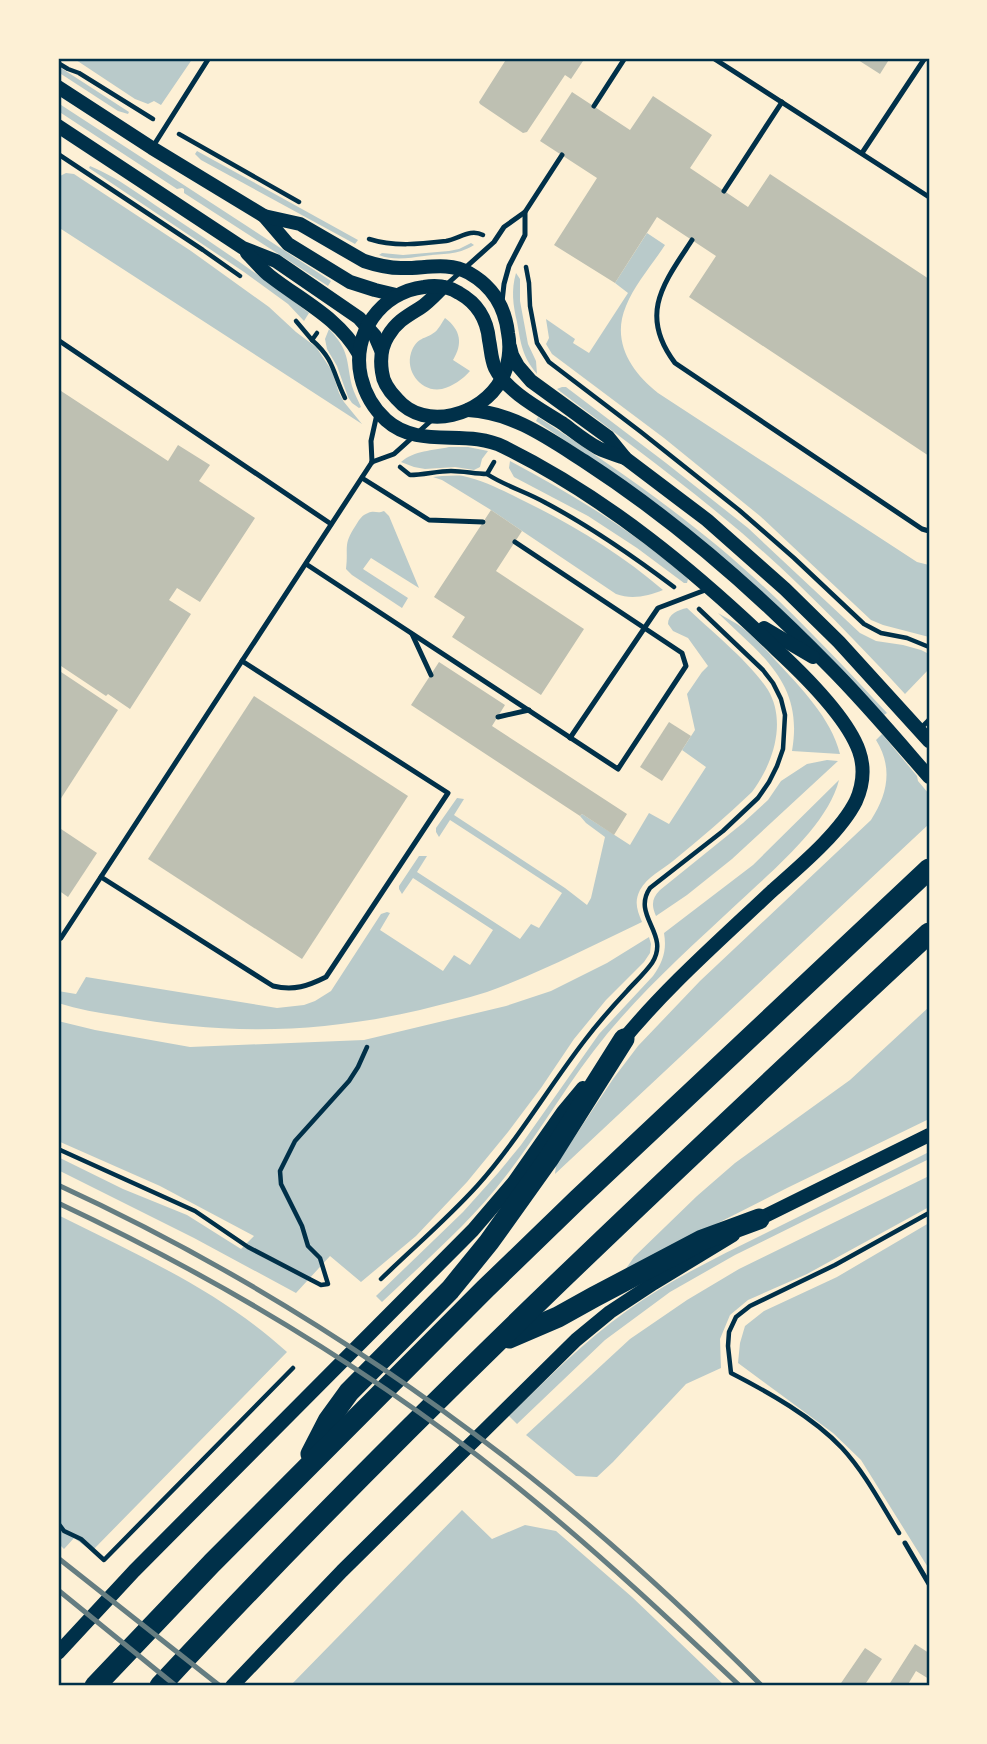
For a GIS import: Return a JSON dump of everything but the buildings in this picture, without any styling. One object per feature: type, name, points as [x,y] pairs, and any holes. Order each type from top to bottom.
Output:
[{"type":"highway","points":[[95,1686],[302,1471],[578,1199],[929,869]]},
{"type":"highway","points":[[160,1686],[299,1541],[498,1343],[728,1121],[929,933]]},
{"type":"highway","points":[[302,1471],[328,1421],[349,1392],[450,1290],[489,1242],[549,1158],[624,1039]]},
{"type":"highway","points":[[498,1343],[558,1317],[702,1240],[759,1219]]},
{"type":"main road","points":[[58,86],[152,148],[264,216],[288,244],[350,282],[396,295]]},
{"type":"main road","points":[[58,126],[243,248],[276,261],[359,318],[382,350]]},
{"type":"main road","points":[[264,216],[300,224],[372,264],[402,268],[438,266],[462,269],[488,287],[502,307],[512,355],[524,374],[541,390],[608,437],[625,458],[707,520],[775,579],[924,725],[929,741]]},
{"type":"main road","points":[[243,248],[268,275],[336,323],[351,339],[359,354]]},
{"type":"main road","points":[[58,1653],[134,1571],[473,1230],[514,1182],[563,1112],[659,998],[831,834],[854,804],[862,782],[863,768],[861,755],[845,725],[800,673],[739,613],[661,547],[593,498],[549,471],[504,447],[482,439],[429,437],[405,432],[393,426],[377,412],[361,379],[359,354],[367,326],[379,310],[396,295],[416,288],[435,286],[453,289],[470,300],[482,316],[495,369],[509,386],[599,449],[625,458]]},
{"type":"main road","points":[[443,287],[421,307],[401,319],[387,336],[382,350],[384,381],[403,407],[413,413],[435,417],[468,410],[491,393],[502,379],[509,345]]},
{"type":"main road","points":[[468,410],[491,412],[531,428],[621,487],[684,535],[743,583],[829,666],[928,775]]},
{"type":"main road","points":[[739,613],[829,666]]},
{"type":"main road","points":[[232,1686],[342,1571],[576,1340],[610,1312],[759,1219],[929,1135]]},
{"type":"lane","points":[[152,148],[209,58]]},
{"type":"lane","points":[[594,106],[625,58]]},
{"type":"lane","points":[[713,58],[929,197]]},
{"type":"lane","points":[[862,153],[925,58]]},
{"type":"lane","points":[[724,191],[782,102]]},
{"type":"lane","points":[[443,287],[494,242],[504,227],[525,212],[562,155]]},
{"type":"lane","points":[[502,307],[509,266],[525,235],[525,212]]},
{"type":"lane","points":[[692,240],[663,284],[657,304],[658,327],[664,348],[675,363],[922,529],[929,531]]},
{"type":"lane","points":[[58,340],[331,524]]},
{"type":"lane","points":[[58,935],[61,938],[372,462],[371,441],[377,412]]},
{"type":"lane","points":[[372,462],[394,454],[435,417]]},
{"type":"lane","points":[[362,478],[429,520],[483,522]]},
{"type":"lane","points":[[306,564],[618,769],[686,666],[682,653],[515,542]]},
{"type":"lane","points":[[570,738],[658,608],[711,588]]},
{"type":"lane","points":[[412,634],[431,675]]},
{"type":"lane","points":[[101,877],[273,986],[285,989],[300,987],[326,976],[448,793],[242,661]]},
{"type":"lane","points":[[498,717],[529,710]]},
{"type":"lane","points":[[905,1543],[929,1584]]},
{"type":"path","points":[[79,73],[145,114]]},
{"type":"path","points":[[188,139],[308,207]]},
{"type":"path","points":[[58,154],[245,280]]},
{"type":"path","points":[[361,236],[376,242],[400,245],[449,241],[474,232],[485,237]]},
{"type":"path","points":[[521,260],[529,275],[530,306],[537,343],[555,367],[739,510],[864,624],[881,633],[907,638],[929,647]]},
{"type":"path","points":[[292,316],[312,340],[323,324]]},
{"type":"path","points":[[487,474],[499,455]]},
{"type":"path","points":[[410,475],[444,471],[487,474],[542,500],[581,523],[673,586]]},
{"type":"path","points":[[381,1279],[477,1185],[520,1132],[583,1042],[651,964],[656,954],[657,935],[647,918],[644,905],[650,888],[723,831],[752,804],[763,792],[777,766],[783,749],[785,724],[777,691],[763,670],[697,607]]},
{"type":"path","points":[[58,1149],[195,1210],[248,1247],[321,1286],[328,1284],[320,1258],[308,1246],[302,1226],[281,1184],[280,1171],[295,1142],[349,1081],[367,1047]]},
{"type":"path","points":[[905,1543],[868,1482],[841,1448],[811,1421],[731,1373],[727,1346],[729,1332],[736,1317],[750,1306],[835,1265],[929,1213]]},
{"type":"path","points":[[58,1523],[64,1531],[80,1539],[104,1560],[293,1368]]},
{"type":"shaded area","points":[[73,58],[193,58],[161,105],[154,101],[148,104],[135,99]]},
{"type":"shaded area","points":[[58,66],[129,112],[128,114],[118,111],[58,72]]},
{"type":"shaded area","points":[[58,103],[331,281],[328,286],[184,193],[184,189],[177,189],[58,111]]},
{"type":"shaded area","points":[[197,151],[358,240],[355,244],[201,160],[195,154]]},
{"type":"shaded area","points":[[90,166],[110,175],[273,286],[309,313],[304,321],[288,304],[244,272],[89,168]]},
{"type":"shaded area","points":[[66,173],[74,174],[191,251],[269,307],[316,347],[332,371],[344,402],[362,424],[58,227],[58,177]]},
{"type":"shaded area","points":[[647,233],[665,245],[634,290],[622,319],[622,343],[632,365],[658,393],[917,562],[929,565],[929,637],[871,620],[760,516],[664,438],[552,354],[546,344],[549,338],[546,319],[575,339],[573,343],[589,353],[628,293],[615,283]]},
{"type":"shaded area","points":[[471,243],[474,245],[450,254],[402,258],[379,255],[449,251]]},
{"type":"shaded area","points":[[516,273],[520,279],[520,301],[528,344],[536,361],[537,374],[525,355],[514,310],[513,285]]},
{"type":"shaded area","points":[[445,318],[454,327],[459,338],[453,360],[470,371],[461,380],[442,389],[428,388],[413,374],[410,367],[411,353],[416,344],[435,332]]},
{"type":"shaded area","points":[[329,329],[344,350],[352,386],[361,407],[359,408],[348,397],[337,366],[327,349],[325,339]]},
{"type":"shaded area","points":[[566,387],[748,528],[860,633],[876,641],[903,645],[929,654],[929,669],[905,694],[826,611],[764,552],[557,389]]},
{"type":"shaded area","points":[[538,417],[631,480],[720,548],[785,607],[887,713],[884,715],[588,456],[536,421]]},
{"type":"shaded area","points":[[449,447],[488,451],[480,467],[474,470],[455,467],[425,469],[401,462],[418,453]]},
{"type":"shaded area","points":[[510,461],[625,530],[688,579],[687,583],[588,516],[514,477],[509,468]]},
{"type":"shaded area","points":[[461,476],[477,480],[537,508],[612,551],[663,590],[640,596],[616,594],[491,510],[433,477]]},
{"type":"shaded area","points":[[384,511],[389,516],[419,588],[371,558],[363,569],[408,598],[402,608],[346,569],[347,542],[358,521],[368,513]]},
{"type":"shaded area","points":[[687,608],[760,679],[774,702],[777,729],[766,769],[752,792],[643,885],[637,902],[642,922],[546,968],[487,992],[420,1010],[344,1024],[234,1029],[104,1014],[58,1003],[58,991],[76,994],[86,977],[277,1008],[304,1005],[331,991],[381,914],[387,912],[390,913],[380,930],[443,971],[454,955],[470,965],[493,930],[413,878],[402,894],[399,886],[419,856],[427,856],[417,872],[520,939],[531,924],[539,928],[562,893],[450,820],[439,837],[436,828],[457,798],[464,799],[454,815],[587,905],[605,837],[580,816],[582,814],[630,845],[649,813],[669,824],[706,767],[682,750],[695,730],[687,694],[708,666],[688,638],[673,631],[668,624],[672,615]]},
{"type":"shaded area","points":[[718,613],[753,637],[805,693],[830,728],[840,754],[792,751],[792,707],[785,689],[764,658]]},
{"type":"shaded area","points":[[882,734],[929,794],[929,824],[555,1174],[556,1165],[638,1046],[700,981],[871,820],[885,790],[885,760],[876,740]]},
{"type":"shaded area","points":[[838,761],[732,859],[656,916],[653,902],[660,890],[743,823],[768,800],[781,781],[807,764]]},
{"type":"shaded area","points":[[839,780],[823,814],[797,846],[622,1016],[593,1051],[491,1194],[446,1242],[382,1302],[376,1296],[463,1212],[498,1173],[521,1145],[599,1034],[653,976],[663,956],[664,933],[753,865]]},
{"type":"shaded area","points":[[649,937],[650,953],[644,962],[606,1000],[574,1039],[541,1088],[467,1182],[416,1236],[361,1282],[330,1256],[296,1293],[58,1170],[58,1157],[123,1189],[187,1215],[241,1249],[254,1236],[160,1186],[58,1141],[58,1021],[190,1047],[364,1040],[506,1006],[551,991],[607,963]]},
{"type":"shaded area","points":[[929,1007],[929,1119],[625,1270],[634,1257],[735,1163],[850,1080]]},
{"type":"shaded area","points":[[929,1152],[929,1159],[735,1255],[670,1292],[605,1340],[517,1424],[509,1416],[581,1347],[645,1298],[717,1257]]},
{"type":"shaded area","points":[[929,1176],[929,1207],[807,1274],[748,1300],[730,1315],[720,1339],[721,1368],[686,1384],[597,1477],[576,1476],[526,1435],[630,1339],[687,1300],[739,1269]]},
{"type":"shaded area","points":[[58,1215],[206,1292],[261,1330],[287,1352],[92,1551],[74,1538],[64,1549],[58,1543]]},
{"type":"shaded area","points":[[929,1223],[929,1569],[861,1460],[833,1433],[738,1363],[745,1326],[764,1311],[837,1277]]},
{"type":"shaded area","points":[[462,1510],[492,1539],[525,1525],[556,1531],[632,1597],[725,1686],[290,1686]]},
{"type":"railway","points":[[58,1185],[233,1275],[399,1380],[505,1457],[605,1539],[669,1596],[762,1686]]},
{"type":"railway","points":[[58,1203],[244,1300],[304,1336],[421,1414],[559,1521],[740,1686]]},
{"type":"railway","points":[[58,1558],[220,1686]]},
{"type":"railway","points":[[58,1590],[176,1686]]}]
